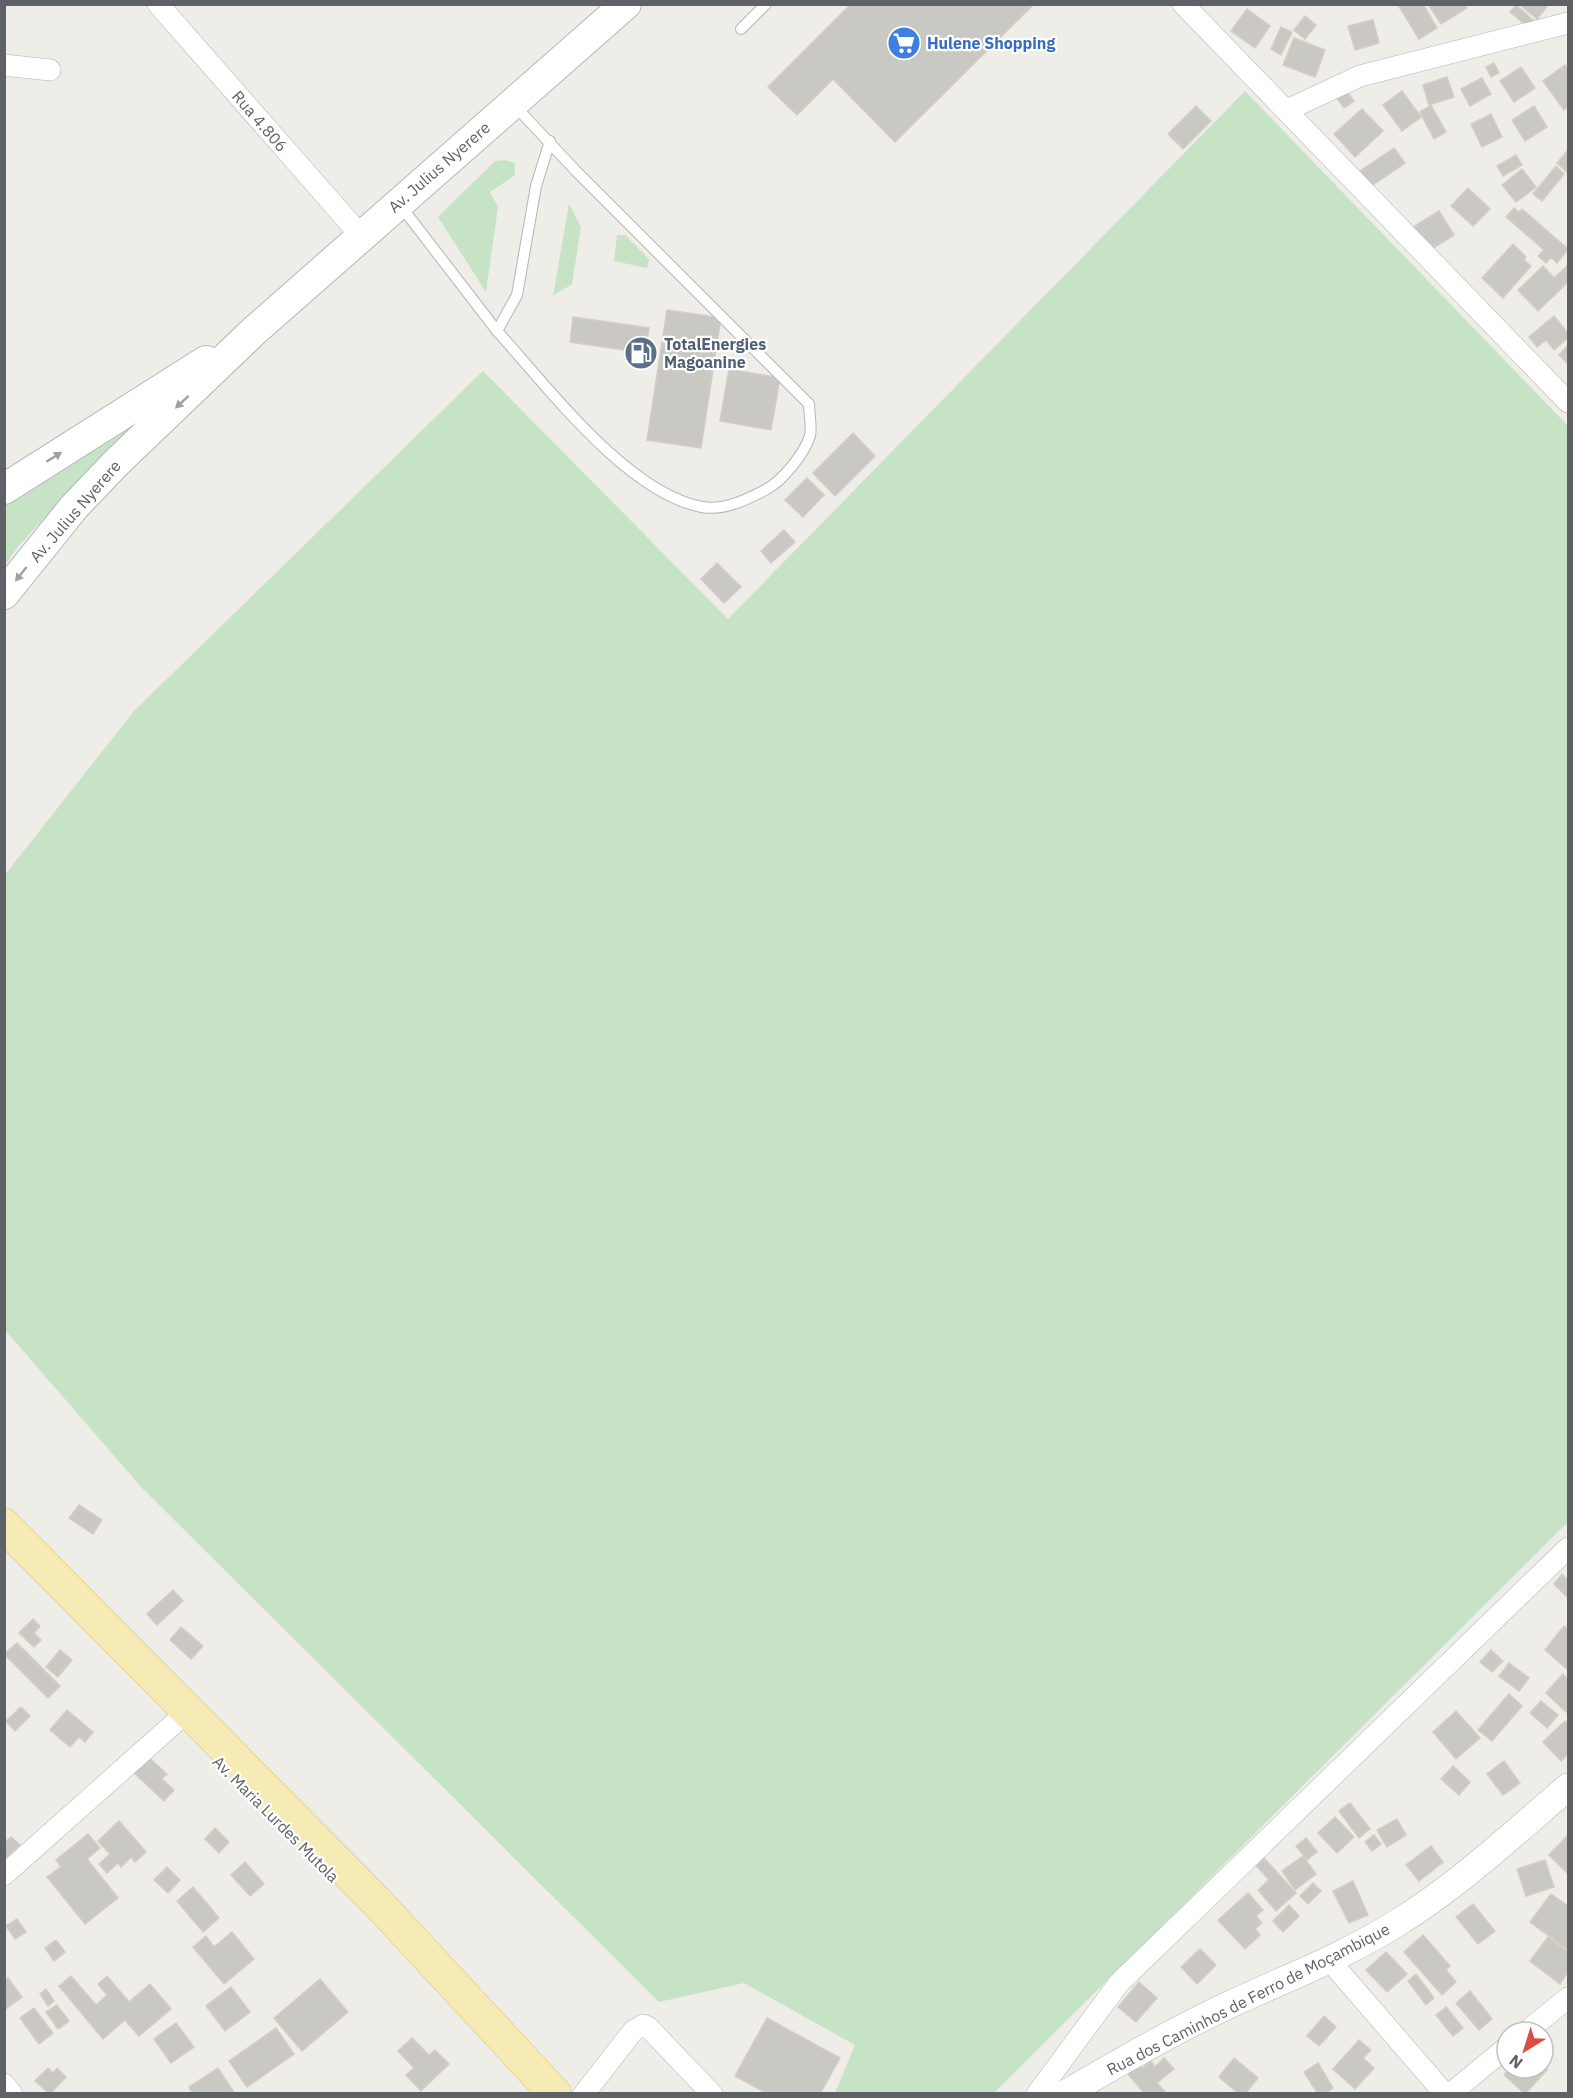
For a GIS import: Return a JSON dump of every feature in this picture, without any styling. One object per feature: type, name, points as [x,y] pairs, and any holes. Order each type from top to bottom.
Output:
[{"type":"main road","name":"Av. Julius Nyerere","points":[[4,594],[74,507],[116,463],[254,331],[626,4]]},
{"type":"main road","name":"Av. Julius Nyerere","points":[[4,489],[254,331]]},
{"type":"main road","points":[[4,1525],[377,1902],[555,2094]]},
{"type":"main road","name":"Av. Maria Lurdes Mutola","points":[[4,1545],[548,2094]]},
{"type":"street","name":"Rua 4.806","points":[[158,4],[362,237]]},
{"type":"street","points":[[1183,4],[1569,402]]},
{"type":"street","points":[[1287,110],[1360,76],[1569,23]]},
{"type":"street","points":[[4,65],[50,70]]},
{"type":"street","points":[[1037,2094],[1119,1983],[1569,1548]]},
{"type":"street","points":[[4,1875],[178,1720]]},
{"type":"street","name":"Rua dos Caminhos de Ferro de Moçambique","points":[[1065,2094],[1164,2038],[1233,2003],[1330,1961],[1428,1903],[1569,1787]]},
{"type":"street","points":[[1330,1961],[1448,2094],[1495,2057]]},
{"type":"street","points":[[1541,2020],[1569,1998]]},
{"type":"street","points":[[584,2094],[633,2031],[643,2025],[648,2027],[712,2094]]},
{"type":"street","points":[[4,2084],[12,2094]]},
{"type":"lane","points":[[741,29],[766,4]]},
{"type":"lane","points":[[398,203],[497,331],[602,445],[640,479],[674,497],[704,507],[743,502],[775,484],[798,456],[810,436],[809,404],[512,104]]},
{"type":"lane","points":[[497,331],[517,295],[536,186],[550,141]]},
{"type":"green space","points":[[1245,91],[1568,426],[1568,1522],[994,2093],[835,2093],[855,2045],[744,1983],[659,2002],[142,1488],[5,1330],[4,876],[134,711],[483,371],[728,619]]},
{"type":"green space","points":[[505,160],[515,163],[515,175],[490,192],[498,207],[486,292],[438,217],[495,161]]},
{"type":"green space","points":[[569,204],[581,227],[572,284],[553,296]]},
{"type":"green space","points":[[617,235],[625,235],[649,259],[647,268],[614,261]]},
{"type":"green space","points":[[254,331],[59,502],[16,549],[5,565],[5,498]]},
{"type":"building","name":"Hulene Shopping","points":[[851,4],[1031,4],[1032,6],[895,142],[833,79],[797,115],[768,87]]},
{"type":"building","points":[[1423,4],[1437,28],[1419,39],[1398,5]]},
{"type":"building","points":[[1428,4],[1464,4],[1467,8],[1441,24]]},
{"type":"building","points":[[1519,4],[1549,4],[1537,19]]},
{"type":"building","points":[[1516,5],[1533,20],[1527,26],[1510,12]]},
{"type":"building","points":[[1247,9],[1270,26],[1255,48],[1231,31]]},
{"type":"building","points":[[1305,16],[1316,25],[1305,39],[1294,30]]},
{"type":"building","points":[[1373,20],[1379,43],[1355,50],[1348,26]]},
{"type":"building","points":[[1281,27],[1292,32],[1281,55],[1271,49]]},
{"type":"building","points":[[1294,38],[1325,50],[1315,77],[1283,65]]},
{"type":"building","points":[[1494,63],[1499,73],[1491,77],[1486,67]]},
{"type":"building","points":[[1565,65],[1568,69],[1568,106],[1564,110],[1543,81]]},
{"type":"building","points":[[1521,67],[1535,88],[1514,102],[1500,81]]},
{"type":"building","points":[[1447,77],[1454,97],[1429,105],[1423,85]]},
{"type":"building","points":[[1482,78],[1491,94],[1470,106],[1461,89]]},
{"type":"building","points":[[1344,87],[1354,101],[1344,108],[1334,94]]},
{"type":"building","points":[[1402,91],[1421,117],[1402,131],[1383,105]]},
{"type":"building","points":[[1431,105],[1446,132],[1434,139],[1420,112]]},
{"type":"building","points":[[1196,106],[1211,121],[1183,149],[1168,134]]},
{"type":"building","points":[[1534,106],[1547,127],[1525,141],[1512,120]]},
{"type":"building","points":[[1362,109],[1383,131],[1355,157],[1334,134]]},
{"type":"building","points":[[1491,114],[1502,137],[1482,147],[1471,124]]},
{"type":"building","points":[[1394,148],[1405,163],[1367,189],[1356,174]]},
{"type":"building","points":[[1568,150],[1568,173],[1557,163]]},
{"type":"building","points":[[1516,155],[1522,165],[1503,176],[1497,166]]},
{"type":"building","points":[[1556,166],[1564,174],[1542,201],[1533,194]]},
{"type":"building","points":[[1522,169],[1536,187],[1516,202],[1502,185]]},
{"type":"building","points":[[1468,188],[1490,209],[1473,226],[1451,206]]},
{"type":"building","points":[[1514,208],[1519,212],[1522,209],[1568,249],[1557,263],[1551,257],[1546,263],[1538,256],[1544,250],[1506,217]]},
{"type":"building","points":[[1439,211],[1454,235],[1429,251],[1413,227]]},
{"type":"building","points":[[1513,244],[1526,257],[1524,260],[1531,266],[1503,298],[1482,278]]},
{"type":"building","points":[[1543,266],[1554,278],[1567,266],[1568,282],[1538,311],[1518,290]]},
{"type":"building","points":[[667,310],[721,318],[701,448],[647,440]]},
{"type":"building","points":[[1554,316],[1568,333],[1568,338],[1554,350],[1546,340],[1537,347],[1529,337]]},
{"type":"building","points":[[573,317],[649,328],[645,353],[570,342]]},
{"type":"building","points":[[1568,345],[1568,364],[1559,355]]},
{"type":"building","points":[[729,369],[780,378],[771,430],[720,421]]},
{"type":"building","points":[[853,433],[875,456],[835,496],[813,473]]},
{"type":"building","points":[[807,478],[824,495],[803,517],[785,500]]},
{"type":"building","points":[[784,530],[795,542],[771,563],[761,551]]},
{"type":"building","points":[[717,563],[741,587],[724,603],[701,579]]},
{"type":"building","points":[[79,1505],[102,1520],[93,1534],[69,1518]]},
{"type":"building","points":[[1562,1574],[1568,1580],[1568,1598],[1554,1584]]},
{"type":"building","points":[[173,1590],[183,1601],[157,1625],[147,1614]]},
{"type":"building","points":[[33,1619],[40,1626],[34,1633],[41,1640],[34,1647],[19,1633]]},
{"type":"building","points":[[1564,1626],[1568,1629],[1568,1670],[1545,1650]]},
{"type":"building","points":[[181,1627],[203,1646],[191,1659],[170,1640]]},
{"type":"building","points":[[17,1643],[60,1686],[48,1698],[4,1654]]},
{"type":"building","points":[[60,1650],[72,1660],[58,1677],[46,1667]]},
{"type":"building","points":[[1491,1650],[1503,1661],[1492,1672],[1480,1662]]},
{"type":"building","points":[[1509,1663],[1529,1678],[1519,1691],[1499,1676]]},
{"type":"building","points":[[1563,1674],[1568,1680],[1568,1709],[1566,1712],[1546,1693]]},
{"type":"building","points":[[1509,1694],[1522,1706],[1492,1741],[1478,1730]]},
{"type":"building","points":[[1541,1701],[1558,1715],[1547,1728],[1530,1713]]},
{"type":"building","points":[[21,1707],[30,1716],[15,1731],[6,1721]]},
{"type":"building","points":[[67,1710],[93,1732],[85,1742],[79,1737],[70,1747],[50,1730]]},
{"type":"building","points":[[1456,1711],[1480,1738],[1456,1759],[1433,1732]]},
{"type":"building","points":[[1565,1721],[1568,1724],[1568,1754],[1561,1761],[1543,1742]]},
{"type":"building","points":[[147,1756],[167,1774],[162,1779],[174,1790],[164,1801],[132,1771]]},
{"type":"building","points":[[1504,1761],[1520,1783],[1503,1795],[1487,1774]]},
{"type":"building","points":[[1453,1766],[1470,1782],[1459,1795],[1441,1779]]},
{"type":"building","points":[[1350,1803],[1370,1829],[1359,1838],[1339,1811]]},
{"type":"building","points":[[1335,1817],[1354,1837],[1337,1853],[1318,1833]]},
{"type":"building","points":[[1397,1819],[1406,1835],[1387,1847],[1377,1830]]},
{"type":"building","points":[[119,1821],[146,1852],[135,1862],[131,1857],[121,1867],[118,1863],[107,1873],[99,1864],[110,1854],[98,1841]]},
{"type":"building","points":[[215,1828],[229,1842],[219,1853],[205,1839]]},
{"type":"building","points":[[88,1834],[100,1848],[87,1859],[118,1898],[85,1924],[47,1877],[61,1867],[56,1860]]},
{"type":"building","points":[[1374,1835],[1381,1844],[1372,1851],[1365,1842]]},
{"type":"building","points":[[11,1837],[20,1845],[4,1859],[4,1843]]},
{"type":"building","points":[[1568,1837],[1568,1874],[1549,1855]]},
{"type":"building","points":[[1306,1838],[1317,1852],[1307,1860],[1296,1846]]},
{"type":"building","points":[[1431,1846],[1443,1862],[1419,1881],[1406,1865]]},
{"type":"building","points":[[1303,1856],[1316,1874],[1295,1890],[1282,1871]]},
{"type":"building","points":[[1263,1857],[1296,1893],[1276,1911],[1258,1890],[1269,1880],[1255,1864]]},
{"type":"building","points":[[1545,1860],[1554,1887],[1526,1896],[1517,1869]]},
{"type":"building","points":[[245,1862],[264,1884],[250,1896],[231,1875]]},
{"type":"building","points":[[167,1867],[180,1880],[168,1893],[154,1880]]},
{"type":"building","points":[[1353,1881],[1368,1915],[1349,1923],[1333,1891]]},
{"type":"building","points":[[1313,1883],[1321,1891],[1308,1904],[1300,1896]]},
{"type":"building","points":[[193,1887],[219,1918],[203,1932],[177,1901]]},
{"type":"building","points":[[1248,1893],[1263,1910],[1256,1916],[1262,1923],[1255,1929],[1260,1935],[1245,1949],[1218,1920]]},
{"type":"building","points":[[1551,1894],[1568,1906],[1568,1950],[1530,1922]]},
{"type":"building","points":[[1473,1904],[1495,1931],[1478,1944],[1456,1917]]},
{"type":"building","points":[[1289,1905],[1299,1916],[1283,1932],[1273,1921]]},
{"type":"building","points":[[17,1919],[26,1932],[15,1939],[6,1926]]},
{"type":"building","points":[[232,1932],[254,1959],[224,1984],[193,1947],[206,1936],[214,1947]]},
{"type":"building","points":[[1423,1935],[1450,1966],[1446,1970],[1456,1982],[1442,1995],[1404,1952]]},
{"type":"building","points":[[1548,1937],[1568,1952],[1568,1972],[1560,1984],[1530,1961]]},
{"type":"building","points":[[56,1940],[65,1952],[54,1961],[45,1948]]},
{"type":"building","points":[[1200,1949],[1216,1965],[1197,1984],[1181,1967]]},
{"type":"building","points":[[1386,1952],[1407,1974],[1387,1992],[1366,1970]]},
{"type":"building","points":[[1416,1974],[1434,1998],[1426,2005],[1408,1981]]},
{"type":"building","points":[[71,1976],[96,2005],[107,1995],[98,1984],[107,1976],[129,2002],[150,1984],[171,2009],[139,2036],[125,2020],[103,2039],[59,1986]]},
{"type":"building","points":[[8,1978],[22,1997],[4,2010],[4,1980]]},
{"type":"building","points":[[320,1979],[348,2012],[302,2051],[274,2018]]},
{"type":"building","points":[[1139,1982],[1157,1998],[1136,2022],[1118,2007]]},
{"type":"building","points":[[231,1987],[250,2012],[225,2031],[206,2006]]},
{"type":"building","points":[[46,1989],[54,2001],[48,2006],[40,1994]]},
{"type":"building","points":[[1470,1991],[1492,2019],[1479,2030],[1456,2003]]},
{"type":"building","points":[[57,2005],[69,2021],[58,2029],[46,2012]]},
{"type":"building","points":[[1446,2007],[1463,2028],[1453,2036],[1436,2015]]},
{"type":"building","points":[[34,2008],[53,2033],[39,2044],[20,2018]]},
{"type":"building","points":[[1324,2016],[1336,2027],[1319,2046],[1307,2036]]},
{"type":"building","points":[[767,2018],[840,2058],[820,2094],[768,2094],[735,2076]]},
{"type":"building","points":[[176,2023],[194,2047],[171,2063],[154,2039]]},
{"type":"building","points":[[276,2028],[294,2054],[247,2087],[229,2061]]},
{"type":"building","points":[[412,2038],[429,2055],[435,2050],[449,2064],[421,2091],[406,2075],[414,2068],[398,2051]]},
{"type":"building","points":[[1359,2040],[1371,2050],[1363,2058],[1374,2068],[1355,2089],[1333,2069]]},
{"type":"building","points":[[1164,2058],[1174,2069],[1157,2083],[1165,2092],[1145,2094],[1128,2074],[1138,2065],[1142,2068],[1151,2061],[1155,2067]]},
{"type":"building","points":[[1234,2058],[1258,2078],[1245,2094],[1239,2094],[1219,2077]]},
{"type":"building","points":[[1318,2063],[1333,2088],[1324,2094],[1318,2094],[1304,2072]]},
{"type":"building","points":[[48,2068],[53,2073],[57,2068],[66,2077],[50,2094],[35,2081]]},
{"type":"building","points":[[218,2068],[235,2094],[193,2094],[189,2087]]},
{"type":"building","points":[[1510,2080],[1538,2080],[1525,2094]]},
{"type":"place","name":"Hulene Shopping","points":[[904,43]]},
{"type":"place","name":"TotalEnergies Magoanine","points":[[641,353]]}]
